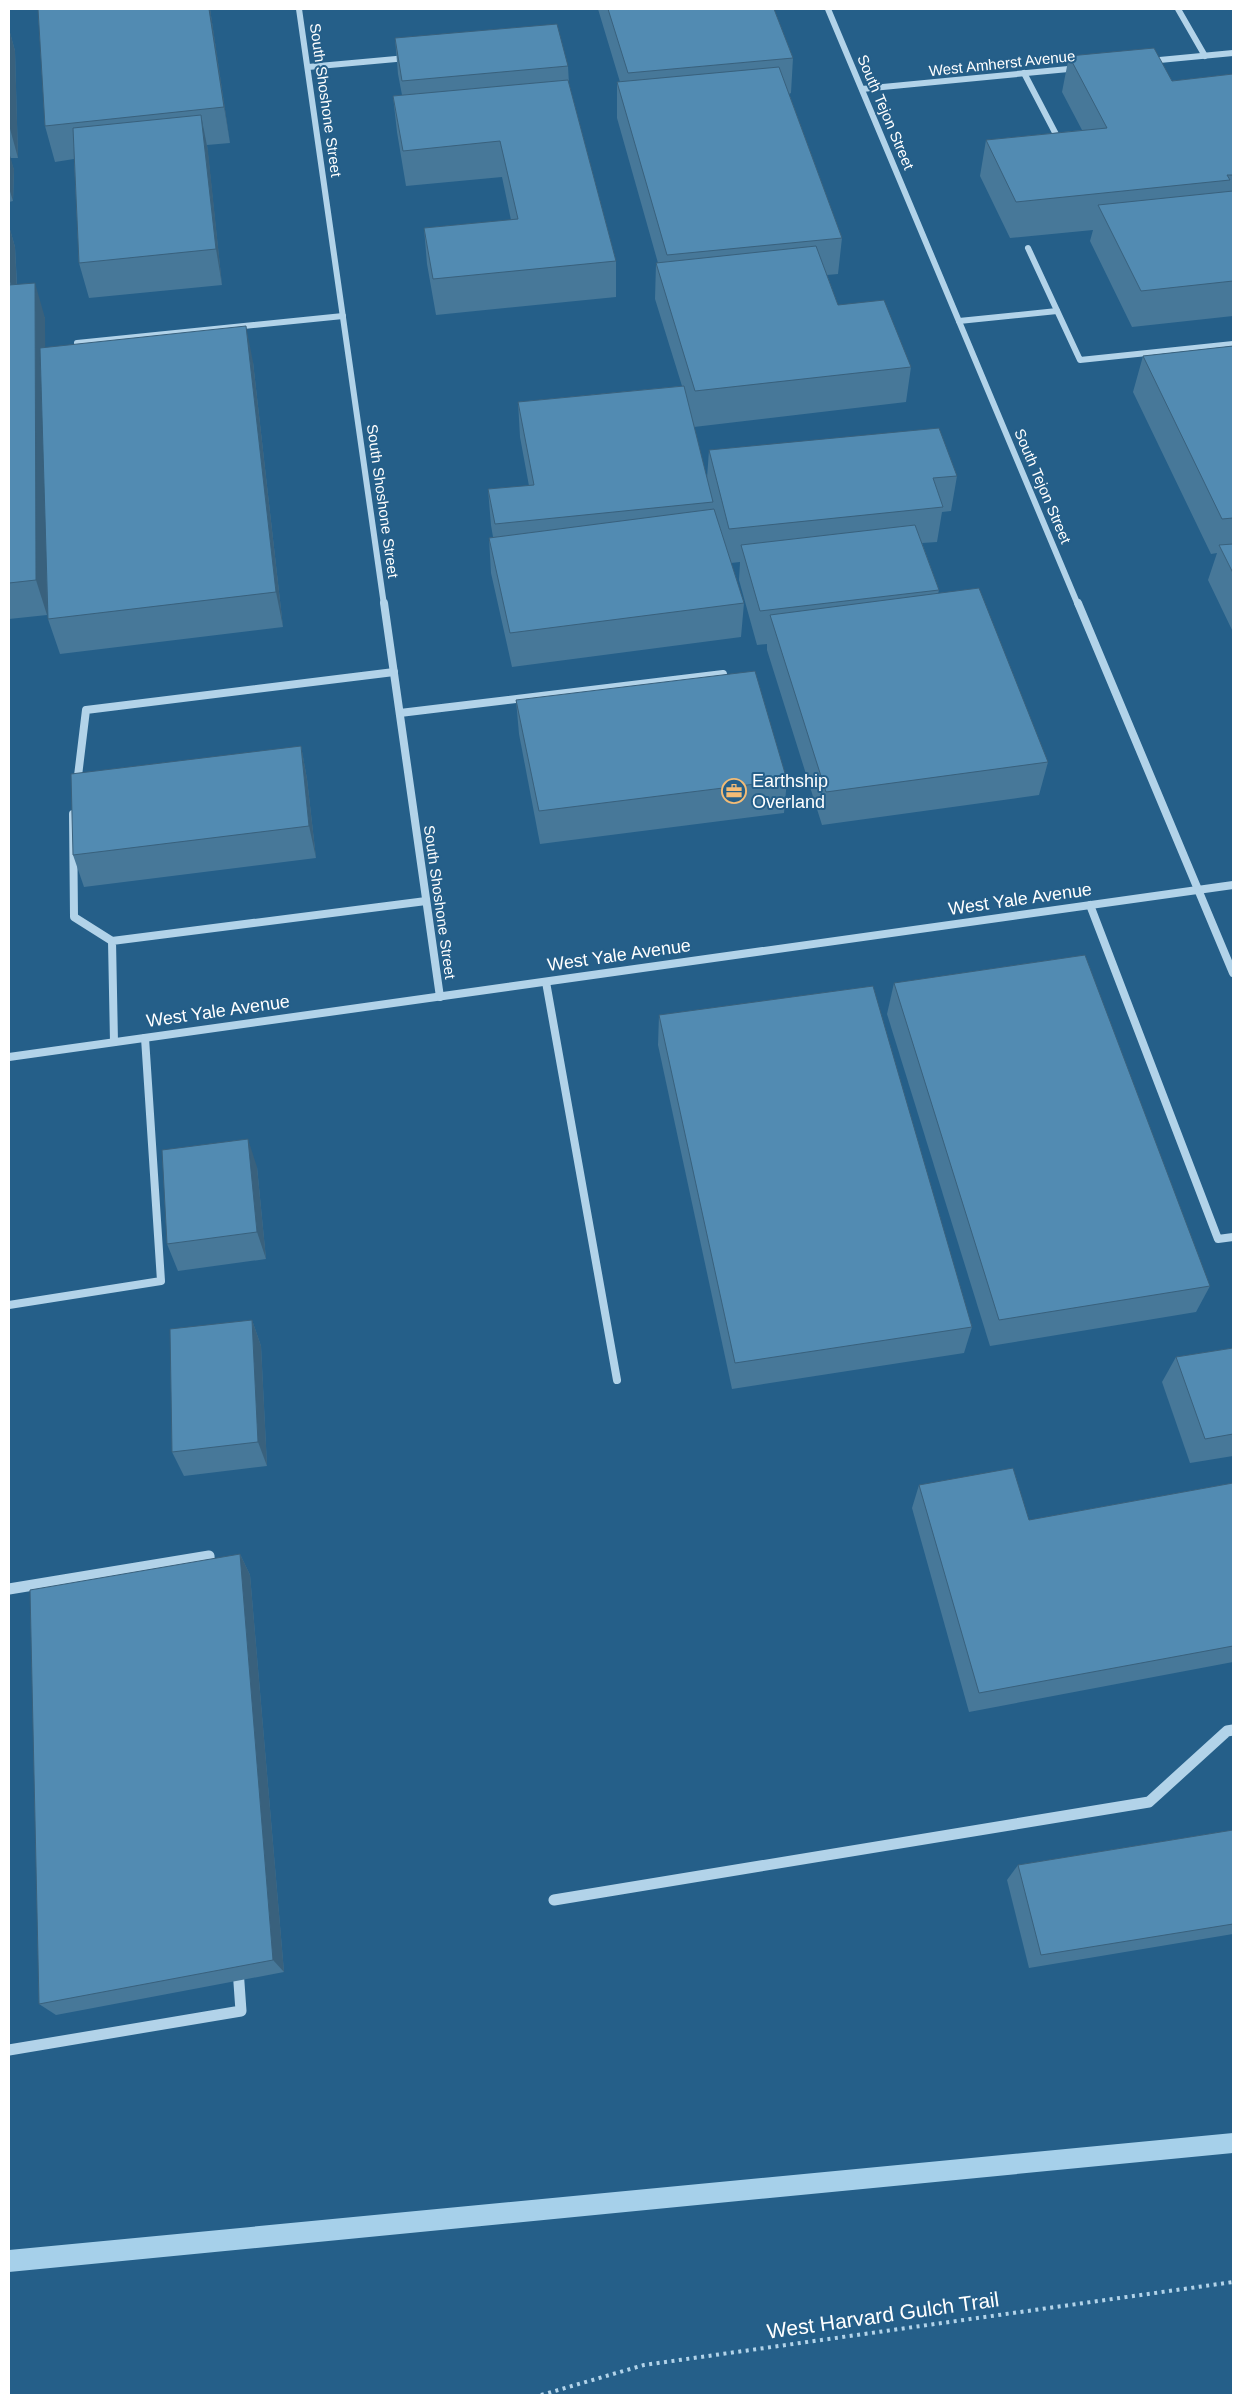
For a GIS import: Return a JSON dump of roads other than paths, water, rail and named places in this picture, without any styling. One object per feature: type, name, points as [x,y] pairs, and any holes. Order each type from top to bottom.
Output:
[{"type":"street","name":"South Shoshone Street","points":[[299,9],[440,996]]},
{"type":"street","name":"South Tejon Street","points":[[828,9],[1233,973]]},
{"type":"street","points":[[1140,62],[1233,53]]},
{"type":"street","points":[[308,67],[414,57]]},
{"type":"street","points":[[1159,60],[1164,68]]},
{"type":"street","name":"West Amherst Avenue","points":[[862,89],[1082,68]]},
{"type":"street","points":[[1028,248],[1080,360],[1233,344]]},
{"type":"street","points":[[959,321],[1057,311]]},
{"type":"street","points":[[77,343],[343,316]]},
{"type":"street","points":[[75,797],[86,710],[394,672]]},
{"type":"street","points":[[400,713],[724,674]]},
{"type":"street","points":[[74,806],[72,826],[74,917],[112,941]]},
{"type":"street","name":"West Yale Avenue","points":[[9,1057],[1233,885]]},
{"type":"street","points":[[1090,905],[1218,1239],[1233,1237]]},
{"type":"street","points":[[546,982],[617,1380]]},
{"type":"street","points":[[9,1305],[161,1281],[145,1038]]},
{"type":"street","points":[[9,1589],[209,1556],[211,1586]]},
{"type":"street","points":[[554,1900],[1148,1802],[1227,1731],[1233,1730]]},
{"type":"street","points":[[9,2050],[241,2011],[237,1962]]},
{"type":"lane","points":[[1178,9],[1205,56]]},
{"type":"lane","points":[[1024,73],[1060,142],[1051,143]]},
{"type":"lane","points":[[114,1042],[112,941],[426,900]]},
{"type":"waterway","points":[[9,2261],[1233,2143]]},
{"type":"place","name":"Earthship Overland","points":[[734,791]]}]
